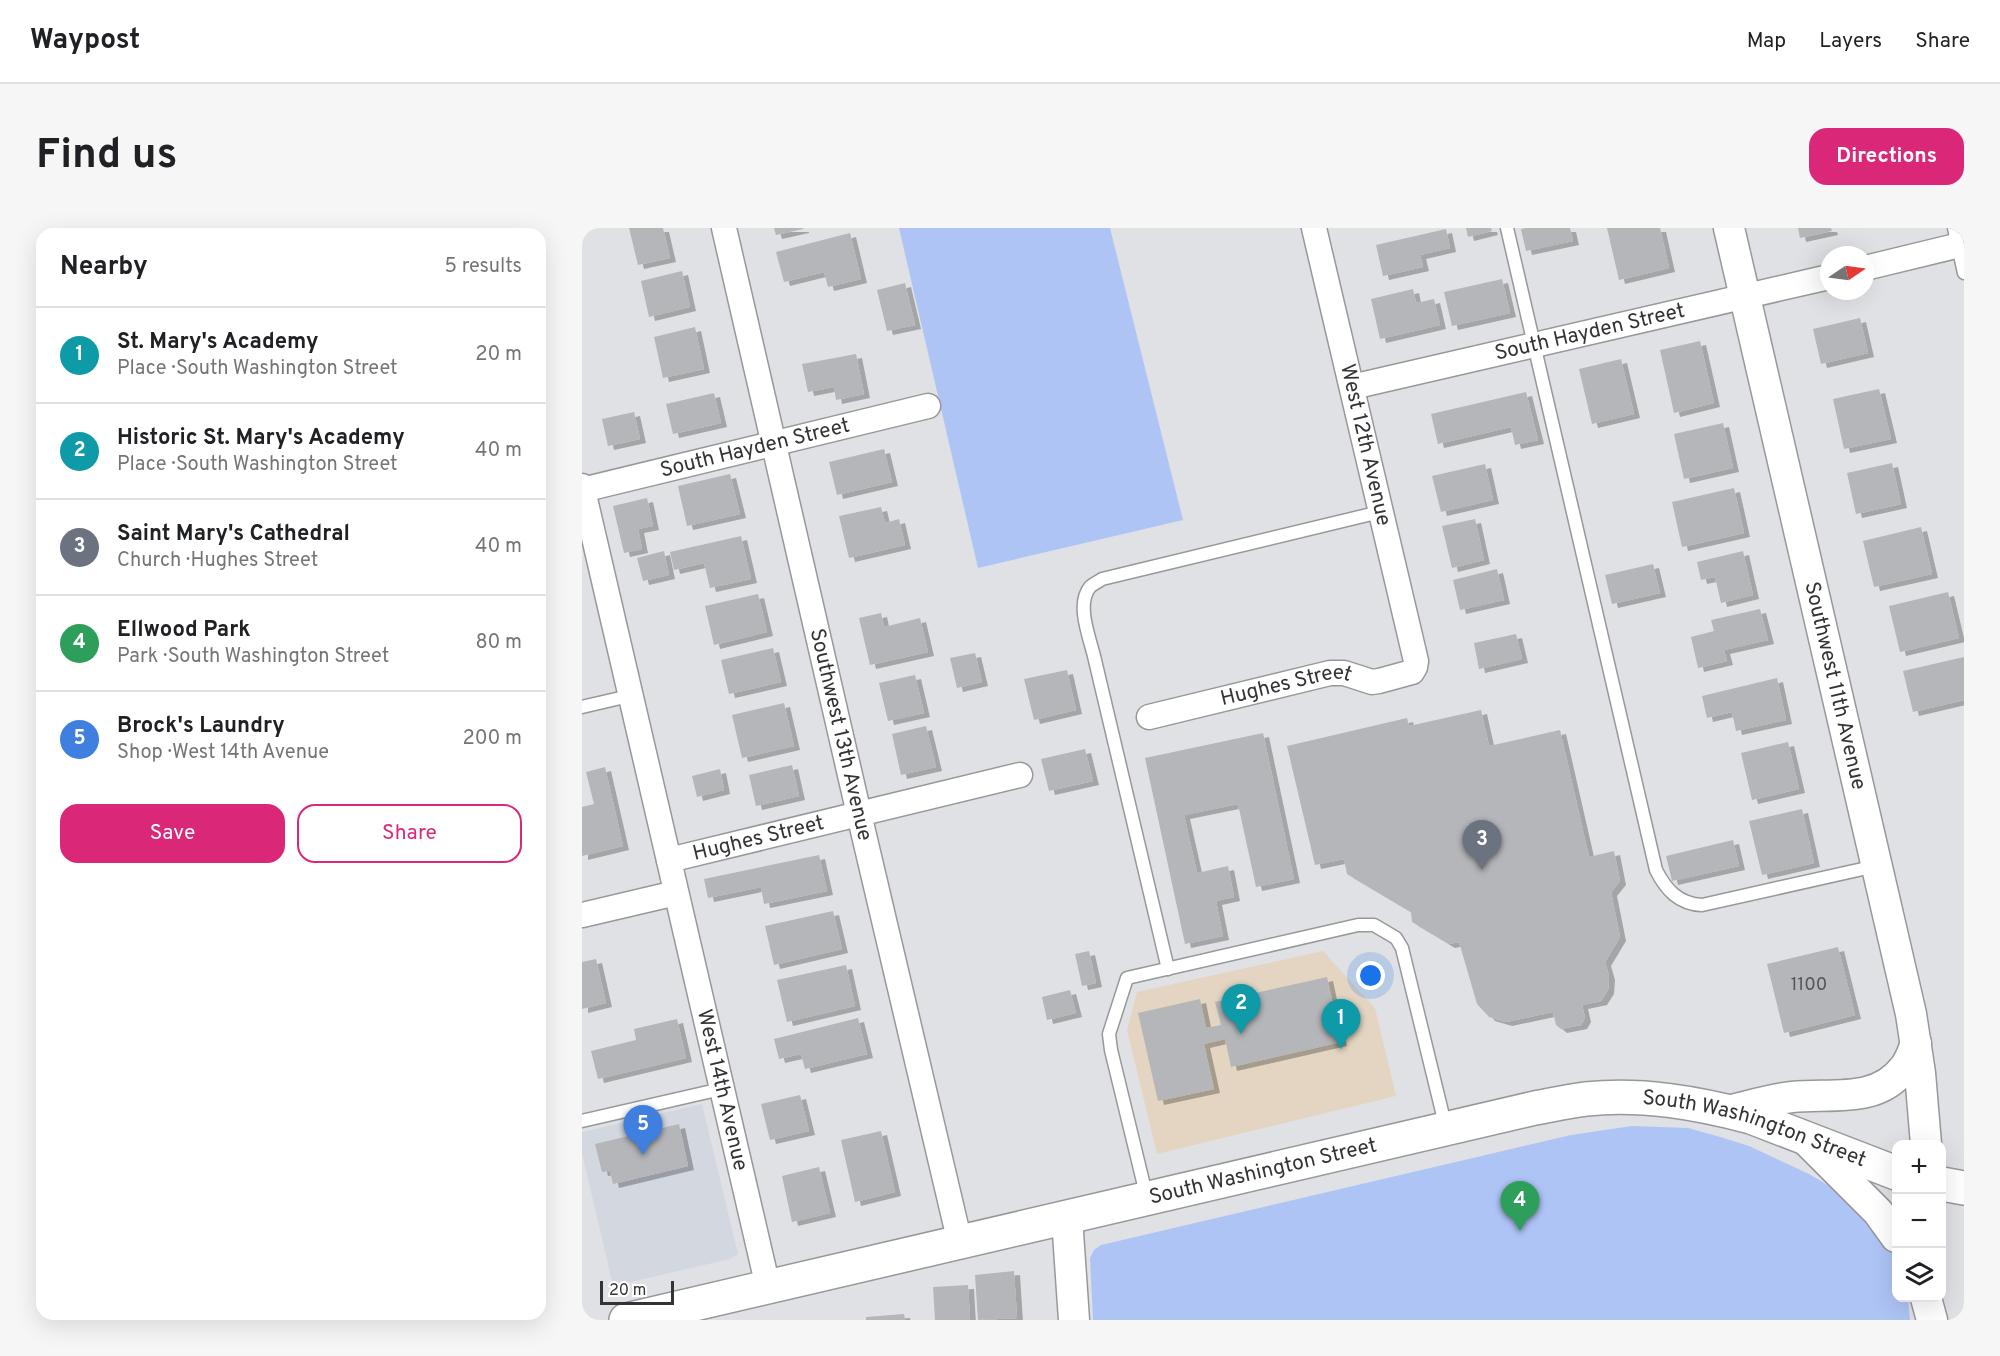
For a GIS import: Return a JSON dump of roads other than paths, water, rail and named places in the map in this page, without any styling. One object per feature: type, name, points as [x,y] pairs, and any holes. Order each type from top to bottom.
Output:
[{"type":"main road","name":"South Washington Street","points":[[637,1319],[1447,1128],[1586,1099],[1685,1101],[1728,1111],[1751,1117],[1892,1172]]},
{"type":"main road","points":[[1946,1185],[1964,1188]]},
{"type":"street","name":"Southwest 13th Avenue","points":[[724,228],[960,1243]]},
{"type":"street","name":"West 12th Avenue","points":[[1314,228],[1416,661]]},
{"type":"street","name":"Southwest 11th Avenue","points":[[1729,228],[1916,1043],[1926,1140]]},
{"type":"street","points":[[1874,265],[1958,239]]},
{"type":"street","name":"South Hayden Street","points":[[1352,387],[1820,279]]},
{"type":"street","name":"South Hayden Street","points":[[582,488],[928,406]]},
{"type":"street","points":[[582,488],[669,860]]},
{"type":"street","name":"Hughes Street","points":[[1149,717],[1330,673],[1344,673],[1372,682],[1379,681],[1412,672],[1416,661]]},
{"type":"street","name":"Hughes Street","points":[[669,860],[1020,775]]},
{"type":"street","name":"West 14th Avenue","points":[[669,860],[768,1287]]},
{"type":"street","points":[[582,915],[676,893]]},
{"type":"street","points":[[1728,1111],[1790,1097],[1848,1096],[1877,1089],[1902,1071],[1916,1043]]},
{"type":"street","points":[[1805,1139],[1878,1212],[1892,1231]]},
{"type":"street","points":[[1066,1218],[1074,1320]]},
{"type":"street","points":[[1927,1302],[1933,1320]]},
{"type":"street","points":[[1933,1302],[1933,1320]]},
{"type":"lane","points":[[1507,228],[1633,773],[1656,870],[1662,882],[1670,893],[1682,901],[1692,905],[1702,905],[1877,866]]},
{"type":"lane","points":[[1958,239],[1964,273]]},
{"type":"lane","points":[[1168,969],[1084,612],[1084,597],[1091,586],[1102,579],[1380,512]]},
{"type":"lane","points":[[582,707],[629,696]]},
{"type":"lane","points":[[1147,1199],[1109,1034],[1126,978],[1358,925],[1374,925],[1396,938],[1402,948],[1447,1128]]},
{"type":"lane","points":[[582,1121],[721,1089]]},
{"type":"place","name":"Saint Mary's Cathedral","points":[[1482,870]]},
{"type":"place","name":"Historic St. Mary's Academy","points":[[1241,1034]]},
{"type":"place","name":"St. Mary's Academy","points":[[1341,1049]]},
{"type":"place","name":"Brock's Laundry","points":[[643,1155]]},
{"type":"place","name":"Ellwood Park","points":[[1520,1231]]}]
